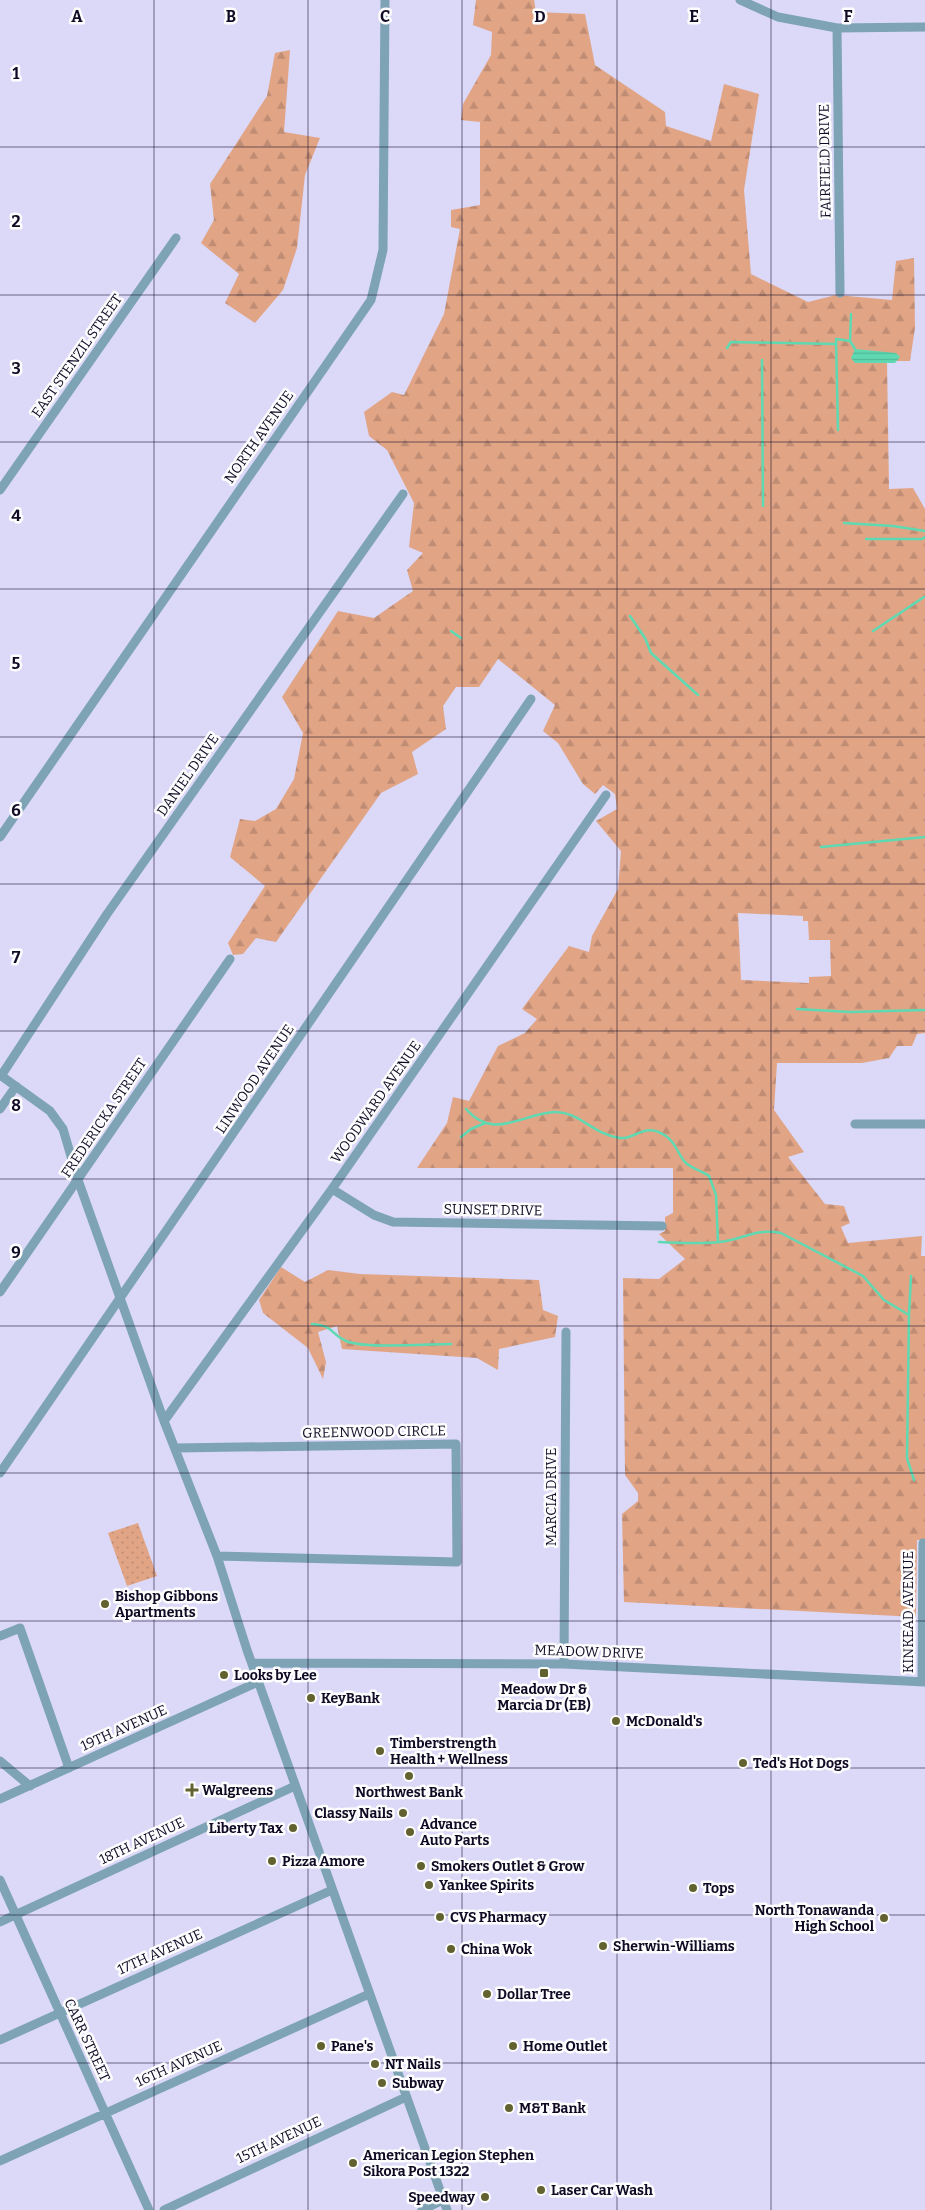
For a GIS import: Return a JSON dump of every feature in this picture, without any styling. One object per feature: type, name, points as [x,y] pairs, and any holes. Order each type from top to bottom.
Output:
[{"type":"street","name":"NORTH AVENUE","points":[[0,837],[370,300],[383,250],[385,0]]},
{"type":"street","points":[[740,0],[778,17],[837,28],[925,27]]},
{"type":"street","name":"FAIRFIELD DRIVE","points":[[837,28],[840,293]]},
{"type":"street","name":"EAST STENZIL STREET","points":[[0,490],[176,238]]},
{"type":"street","name":"DANIEL DRIVE","points":[[0,1075],[107,914],[403,494]]},
{"type":"street","name":"LINWOOD AVENUE","points":[[0,1473],[531,699]]},
{"type":"street","name":"WOODWARD AVENUE","points":[[164,1421],[332,1189],[606,795]]},
{"type":"street","name":"FREDERICKA STREET","points":[[0,1292],[230,959]]},
{"type":"street","points":[[0,1075],[50,1111],[63,1129],[78,1180],[164,1421],[217,1556],[258,1682],[447,2210]]},
{"type":"street","points":[[0,1109],[16,1086]]},
{"type":"street","points":[[855,1124],[925,1124]]},
{"type":"street","name":"SUNSET DRIVE","points":[[332,1189],[374,1215],[393,1222],[662,1226]]},
{"type":"street","name":"MARCIA DRIVE","points":[[564,1664],[566,1332]]},
{"type":"street","name":"GREENWOOD CIRCLE","points":[[175,1448],[456,1444],[457,1562],[217,1556]]},
{"type":"street","name":"KINKEAD AVENUE","points":[[923,1543],[923,1682]]},
{"type":"street","points":[[0,1636],[20,1628],[70,1768]]},
{"type":"street","name":"MEADOW DRIVE","points":[[252,1662],[564,1664],[923,1682]]},
{"type":"street","name":"19TH AVENUE","points":[[0,1799],[258,1682]]},
{"type":"street","points":[[0,1761],[30,1786]]},
{"type":"street","name":"18TH AVENUE","points":[[0,1922],[295,1786]]},
{"type":"street","name":"CARR STREET","points":[[0,1880],[149,2210]]},
{"type":"street","name":"17TH AVENUE","points":[[0,2040],[332,1890]]},
{"type":"street","name":"16TH AVENUE","points":[[0,2161],[369,1994]]},
{"type":"street","name":"15TH AVENUE","points":[[164,2210],[406,2097]]},
{"type":"street","points":[[422,2210],[443,2200]]},
{"type":"green space","points":[[476,0],[534,0],[536,12],[585,14],[595,65],[665,112],[666,126],[711,141],[724,84],[759,94],[744,190],[751,274],[808,302],[836,295],[892,300],[896,261],[914,258],[915,328],[910,361],[887,361],[889,489],[913,488],[925,509],[925,1033],[917,1034],[912,1046],[897,1046],[889,1058],[862,1063],[777,1063],[774,1110],[804,1152],[788,1157],[825,1204],[844,1206],[850,1223],[841,1227],[848,1243],[922,1236],[921,1256],[925,1256],[925,1540],[917,1540],[916,1617],[624,1602],[622,1514],[638,1501],[638,1493],[625,1475],[623,1278],[659,1279],[685,1259],[659,1234],[665,1231],[665,1217],[673,1213],[673,1168],[417,1168],[447,1123],[453,1097],[469,1101],[498,1046],[525,1033],[537,1019],[522,1009],[569,946],[589,952],[592,936],[618,889],[621,851],[596,821],[617,809],[615,794],[603,785],[595,794],[583,784],[558,743],[543,731],[555,705],[498,659],[479,687],[456,687],[443,706],[446,729],[412,752],[418,774],[381,793],[276,942],[256,938],[243,954],[233,955],[228,943],[265,886],[230,857],[240,819],[255,821],[276,809],[294,779],[303,733],[282,697],[338,611],[374,618],[413,591],[407,570],[423,553],[409,547],[414,503],[387,450],[369,436],[364,412],[392,392],[404,395],[444,314],[460,229],[451,227],[451,210],[480,205],[480,122],[461,120],[463,104],[491,55],[492,32],[473,25]],"holes":[[[738,913],[803,916],[803,921],[808,921],[809,940],[830,940],[831,976],[809,977],[809,983],[741,980]]]},
{"type":"green space","points":[[290,50],[284,132],[320,138],[305,175],[297,248],[283,290],[255,323],[225,303],[239,274],[201,243],[214,220],[210,184],[267,96],[275,53]]},
{"type":"green space","points":[[281,1267],[305,1282],[328,1270],[360,1274],[539,1280],[543,1310],[558,1316],[555,1337],[499,1349],[498,1370],[477,1358],[342,1349],[337,1326],[318,1332],[326,1362],[323,1379],[308,1348],[263,1313],[259,1300]]},
{"type":"green space","points":[[138,1523],[157,1576],[127,1586],[108,1533]]},
{"type":"shaded area","points":[[855,349],[896,353],[900,357],[895,363],[855,363],[851,358]]},
{"type":"waterway","points":[[838,430],[836,339],[850,341],[851,314]]},
{"type":"waterway","points":[[850,341],[855,349]]},
{"type":"waterway","points":[[727,348],[731,342],[836,344]]},
{"type":"waterway","points":[[762,360],[763,506]]},
{"type":"waterway","points":[[844,523],[893,526],[925,531]]},
{"type":"waterway","points":[[866,539],[922,539],[925,537]]},
{"type":"waterway","points":[[873,631],[924,597]]},
{"type":"waterway","points":[[630,616],[645,638],[651,653],[698,695]]},
{"type":"waterway","points":[[451,631],[461,638]]},
{"type":"waterway","points":[[821,847],[925,837]]},
{"type":"waterway","points":[[797,1009],[850,1012],[925,1010]]},
{"type":"waterway","points":[[466,1109],[476,1118],[497,1125],[554,1112],[571,1115],[601,1132],[620,1138],[652,1130],[659,1132],[672,1142],[686,1163],[709,1176],[716,1195],[718,1242]]},
{"type":"waterway","points":[[461,1137],[471,1129],[485,1123]]},
{"type":"waterway","points":[[659,1242],[712,1243],[729,1241],[757,1233],[781,1233],[863,1276],[884,1300],[909,1315]]},
{"type":"waterway","points":[[911,1276],[907,1458],[914,1480]]},
{"type":"waterway","points":[[312,1324],[329,1328],[346,1341],[367,1345],[451,1344]]},
{"type":"place","name":"Bishop Gibbons Apartments","points":[[105,1604]]},
{"type":"place","name":"Meadow Dr & Marcia Dr (EB)","points":[[544,1673]]},
{"type":"place","name":"Looks by Lee","points":[[224,1675]]},
{"type":"place","name":"KeyBank","points":[[311,1698]]},
{"type":"place","name":"McDonald's","points":[[616,1721]]},
{"type":"place","name":"Timberstrength Health + Wellness","points":[[380,1751]]},
{"type":"place","name":"Ted's Hot Dogs","points":[[743,1763]]},
{"type":"place","name":"Northwest Bank","points":[[409,1776]]},
{"type":"place","name":"Walgreens","points":[[192,1790]]},
{"type":"place","name":"Classy Nails","points":[[403,1813]]},
{"type":"place","name":"Liberty Tax","points":[[293,1828]]},
{"type":"place","name":"Advance Auto Parts","points":[[410,1832]]},
{"type":"place","name":"Pizza Amore","points":[[272,1861]]},
{"type":"place","name":"Smokers Outlet & Grow","points":[[421,1866]]},
{"type":"place","name":"Yankee Spirits","points":[[429,1885]]},
{"type":"place","name":"Tops","points":[[693,1888]]},
{"type":"place","name":"CVS Pharmacy","points":[[440,1917]]},
{"type":"place","name":"North Tonawanda High School","points":[[884,1918]]},
{"type":"place","name":"Sherwin-Williams","points":[[603,1946]]},
{"type":"place","name":"China Wok","points":[[451,1949]]},
{"type":"place","name":"Dollar Tree","points":[[487,1994]]},
{"type":"place","name":"Pane's","points":[[321,2046]]},
{"type":"place","name":"Home Outlet","points":[[513,2046]]},
{"type":"place","name":"NT Nails","points":[[375,2064]]},
{"type":"place","name":"Subway","points":[[382,2083]]},
{"type":"place","name":"M&T Bank","points":[[509,2108]]},
{"type":"place","name":"American Legion Stephen Sikora Post 1322","points":[[353,2163]]},
{"type":"place","name":"Laser Car Wash","points":[[541,2190]]},
{"type":"place","name":"Speedway","points":[[485,2197]]}]
